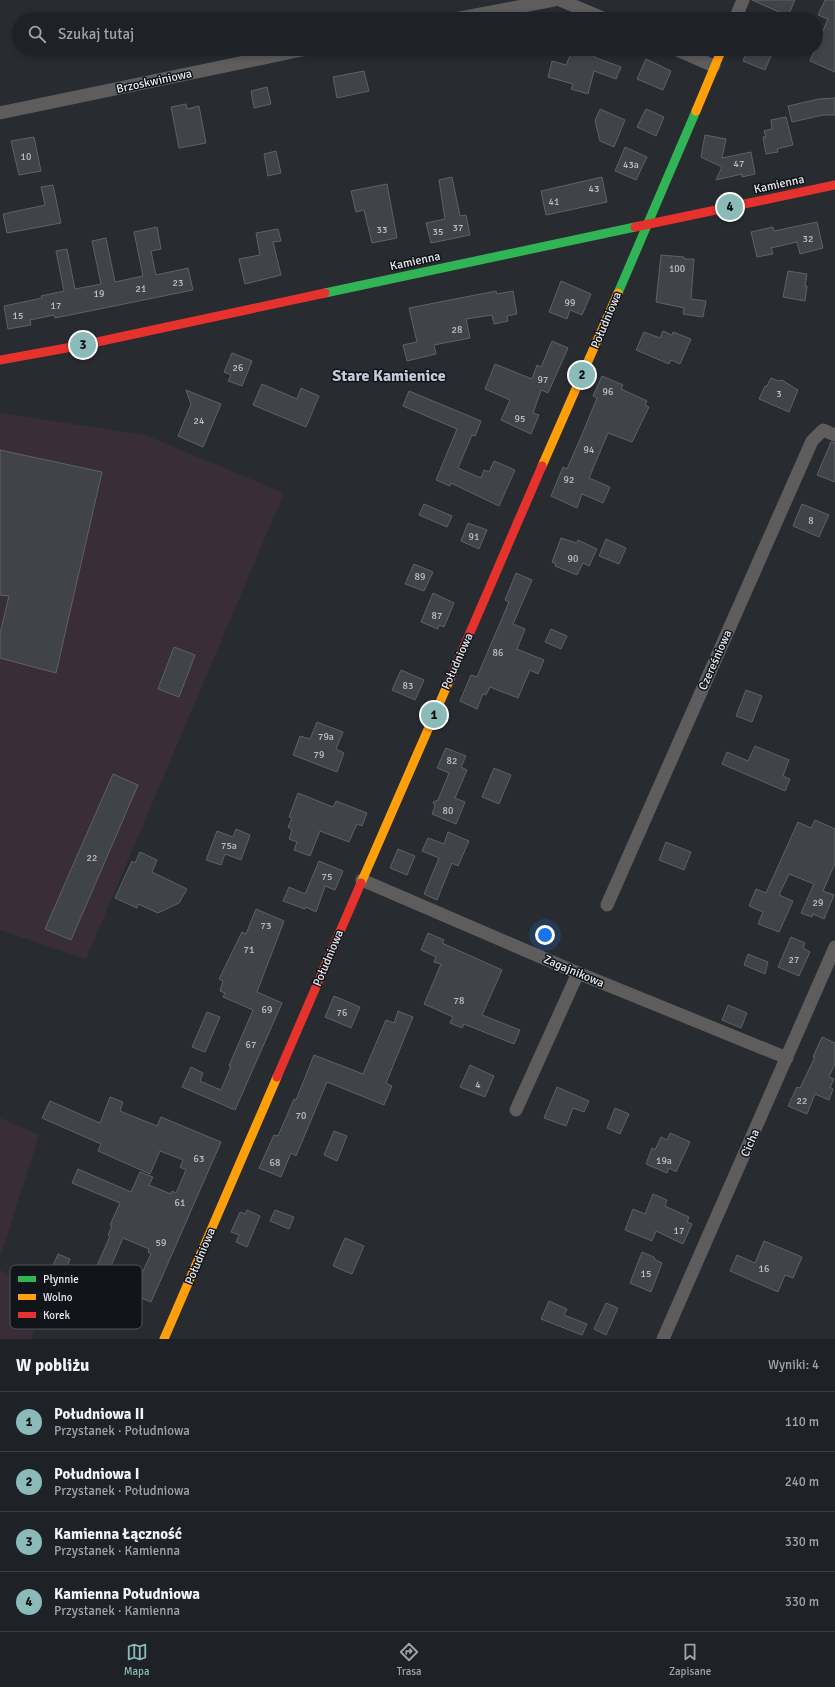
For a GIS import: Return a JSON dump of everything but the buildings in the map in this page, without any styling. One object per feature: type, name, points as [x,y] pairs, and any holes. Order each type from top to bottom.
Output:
[{"type":"street","points":[[487,12],[538,1],[554,0]]},
{"type":"street","points":[[560,0],[588,12]]},
{"type":"street","points":[[738,12],[743,0]]},
{"type":"street","name":"Brzoskwiniowa","points":[[0,113],[273,56]]},
{"type":"street","points":[[691,56],[714,66]]},
{"type":"street","name":"Południowa","points":[[164,1339],[631,263],[646,224],[719,56]]},
{"type":"street","name":"Kamienna","points":[[0,360],[83,345],[835,185]]},
{"type":"street","name":"Czereśniowa","points":[[607,905],[812,441],[823,430],[835,435]]},
{"type":"street","name":"Zagajnikowa","points":[[362,880],[578,973],[787,1058]]},
{"type":"street","name":"Cicha","points":[[663,1339],[835,947]]},
{"type":"street","points":[[516,1110],[578,973]]},
{"type":"shaded area","points":[[0,413],[145,435],[284,493],[86,959],[0,930]]},
{"type":"shaded area","points":[[0,1118],[39,1135],[0,1258]]},
{"type":"shaded area","points":[[0,1270],[10,1275],[10,1329],[35,1329],[31,1339],[0,1339]]},
{"type":"traffic: fast","points":[[618,293],[696,111]]},
{"type":"traffic: fast","points":[[325,293],[635,227]]},
{"type":"traffic: slow","points":[[696,111],[719,56]]},
{"type":"traffic: slow","points":[[542,466],[618,293]]},
{"type":"traffic: slow","points":[[361,883],[450,679]]},
{"type":"traffic: slow","points":[[164,1339],[277,1077]]},
{"type":"traffic: jam","points":[[635,227],[835,185]]},
{"type":"traffic: jam","points":[[0,360],[83,345],[325,293]]},
{"type":"traffic: jam","points":[[450,679],[542,466]]},
{"type":"traffic: jam","points":[[277,1077],[361,883]]},
{"type":"place","name":"Kamienna Południowa","points":[[730,207]]},
{"type":"place","name":"Kamienna Łączność","points":[[83,345]]},
{"type":"place","name":"Południowa I","points":[[582,375]]},
{"type":"place","name":"Południowa II","points":[[434,715]]},
{"type":"district","name":"Stare Kamienice","points":[[389,375]]}]
